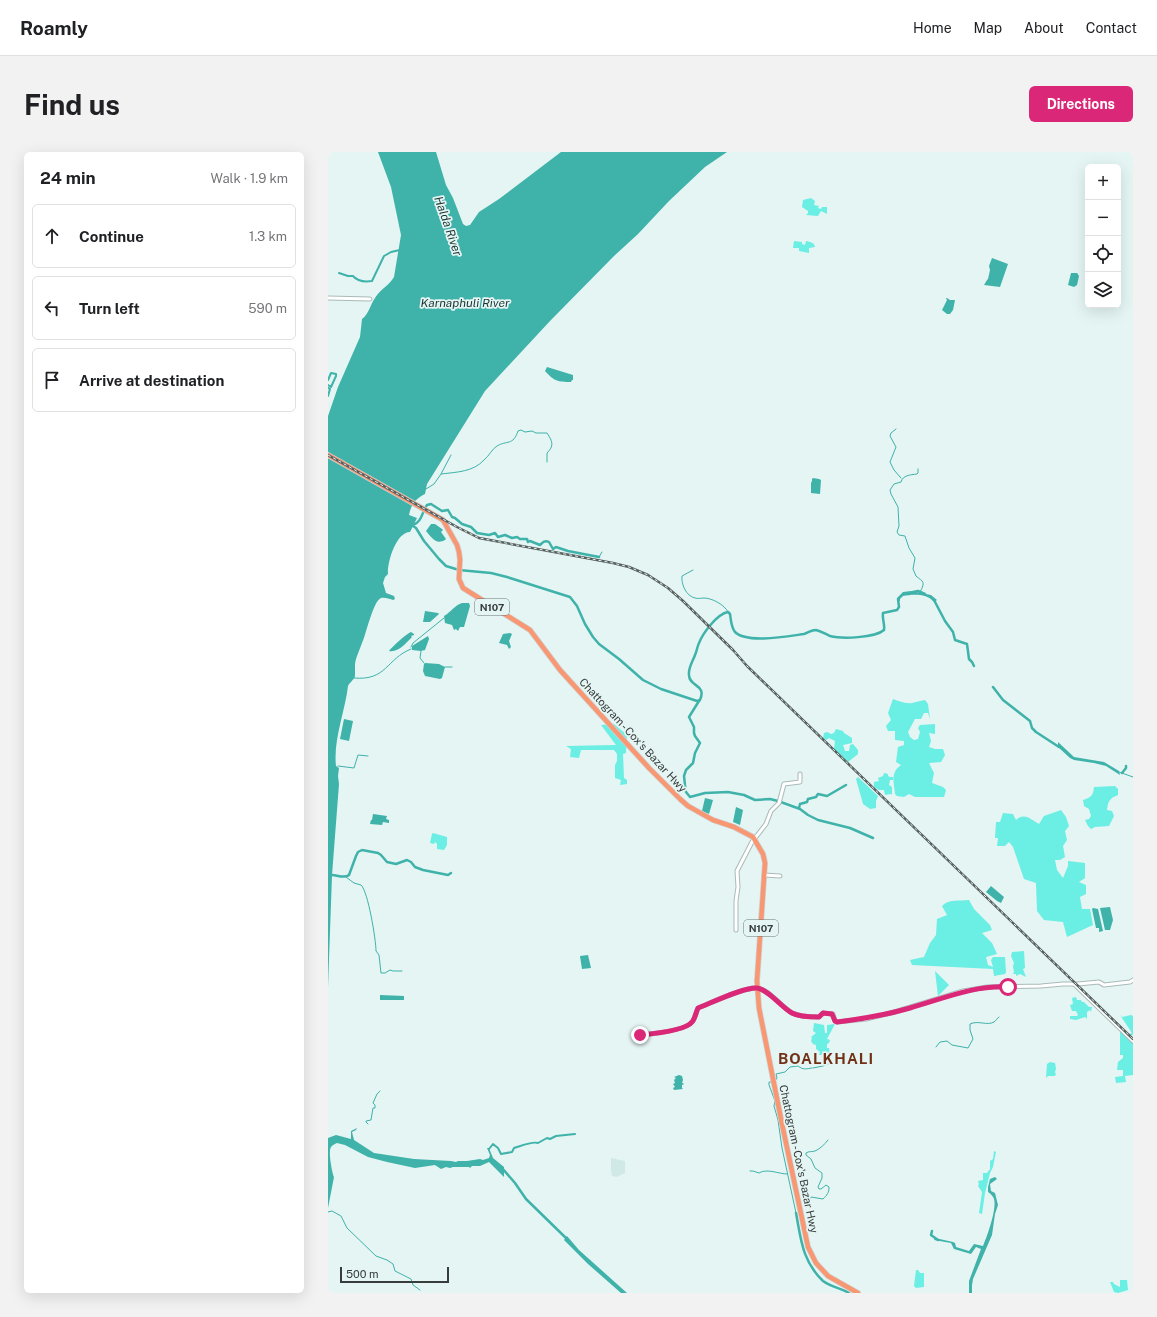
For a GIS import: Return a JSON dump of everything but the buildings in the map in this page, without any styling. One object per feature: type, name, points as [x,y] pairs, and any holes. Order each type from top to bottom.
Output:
[{"type":"highway","name":"Chattogram - Cox's Bazar Hwy","points":[[328,455],[444,521],[459,550],[460,583],[466,590],[524,626],[534,636],[560,670],[649,768],[680,799],[714,820],[734,827],[755,839],[764,854],[757,981],[759,1008],[784,1136],[808,1247],[816,1263],[828,1276],[858,1293]]},
{"type":"main road","points":[[328,298],[370,299]]},
{"type":"main road","points":[[736,930],[736,901],[738,887],[737,871],[752,842],[766,824],[771,811],[779,803],[784,784],[800,782],[800,774]]},
{"type":"main road","points":[[764,875],[780,876]]},
{"type":"main road","points":[[640,1035],[660,1033],[681,1028],[691,1023],[698,1008],[744,990],[758,988],[792,1014],[819,1017],[823,1013],[830,1013],[837,1022],[866,1019],[957,993],[987,987],[1099,982],[1104,985],[1130,982],[1133,980]]},
{"type":"main road","points":[[1074,984],[1133,1040]]},
{"type":"shaded area","points":[[811,198],[815,201],[814,205],[819,206],[818,208],[821,209],[822,207],[827,207],[827,214],[821,211],[818,216],[806,215],[808,211],[802,207],[803,200]]},
{"type":"shaded area","points":[[794,241],[802,242],[802,244],[805,245],[806,241],[810,242],[814,244],[815,247],[809,248],[809,253],[799,251],[799,248],[793,248]]},
{"type":"shaded area","points":[[893,699],[909,703],[925,700],[928,704],[930,719],[928,713],[924,713],[921,719],[915,719],[908,732],[910,737],[914,740],[918,739],[920,732],[918,728],[920,725],[935,724],[935,734],[929,733],[931,741],[929,747],[943,749],[945,755],[941,762],[929,763],[934,773],[932,783],[943,787],[946,790],[944,797],[915,797],[909,794],[904,797],[897,796],[895,794],[894,775],[895,771],[901,765],[896,762],[898,747],[904,745],[904,741],[895,740],[895,731],[888,731],[886,726],[891,720],[888,713]]},
{"type":"shaded area","points":[[614,724],[627,735],[626,753],[623,754],[624,778],[627,780],[627,784],[620,785],[621,780],[615,778],[617,754],[614,750],[581,750],[579,758],[570,757],[571,749],[566,746],[616,745],[601,725]]},
{"type":"shaded area","points":[[836,729],[843,731],[852,738],[852,743],[843,745],[845,751],[849,751],[850,745],[853,744],[858,750],[858,754],[848,762],[834,749],[835,741],[829,738],[826,740],[823,738],[824,733],[834,733]]},
{"type":"shaded area","points":[[884,773],[888,774],[890,777],[893,777],[893,780],[890,780],[889,785],[892,787],[892,795],[885,795],[884,790],[879,790],[874,787],[874,782],[879,781],[878,778],[883,776]]},
{"type":"shaded area","points":[[858,777],[878,796],[876,808],[870,809],[863,804],[856,779]]},
{"type":"shaded area","points":[[1115,786],[1118,789],[1118,795],[1110,800],[1107,807],[1107,810],[1112,811],[1114,816],[1109,826],[1095,827],[1091,829],[1085,820],[1089,819],[1091,816],[1089,809],[1084,806],[1083,800],[1092,795],[1094,787]]},
{"type":"shaded area","points":[[1061,810],[1066,817],[1069,826],[1065,831],[1067,840],[1063,846],[1065,857],[1060,860],[1055,860],[1057,870],[1063,878],[1068,866],[1068,861],[1085,863],[1085,878],[1079,882],[1086,885],[1086,894],[1080,897],[1082,909],[1090,909],[1093,925],[1067,937],[1063,922],[1044,920],[1037,911],[1036,883],[1024,879],[1013,847],[1009,842],[1005,846],[997,846],[998,838],[995,838],[996,822],[1000,822],[1003,813],[1013,814],[1016,820],[1025,817],[1039,824],[1044,816]]},
{"type":"shaded area","points":[[433,833],[447,837],[447,845],[444,850],[437,849],[437,844],[435,842],[434,844],[430,843]]},
{"type":"shaded area","points":[[969,900],[974,909],[990,925],[992,930],[982,933],[992,943],[997,954],[986,957],[988,965],[993,967],[991,960],[993,957],[1005,957],[1005,974],[994,976],[993,969],[912,965],[910,960],[924,957],[930,943],[936,935],[937,919],[947,915],[942,906],[951,901]]},
{"type":"shaded area","points":[[1024,951],[1025,968],[1023,969],[1026,977],[1020,974],[1016,976],[1016,974],[1013,974],[1014,963],[1011,956],[1012,952]]},
{"type":"shaded area","points":[[935,971],[949,985],[938,996]]},
{"type":"shaded area","points":[[1076,997],[1077,1000],[1081,1000],[1089,1007],[1092,1007],[1091,1012],[1090,1010],[1087,1012],[1087,1019],[1085,1017],[1076,1020],[1070,1019],[1070,1016],[1078,1015],[1076,1011],[1072,1011],[1070,1005],[1073,1004],[1072,998]]},
{"type":"shaded area","points":[[1120,1015],[1122,1017],[1133,1016],[1133,1035],[1131,1036],[1129,1034],[1132,1033]]},
{"type":"shaded area","points":[[814,1023],[824,1025],[825,1033],[827,1033],[827,1025],[835,1024],[827,1039],[830,1040],[827,1044],[827,1048],[829,1048],[830,1054],[819,1055],[820,1052],[816,1049],[816,1045],[811,1041],[811,1037],[816,1033],[813,1031]]},
{"type":"shaded area","points":[[1120,1028],[1133,1043],[1133,1075],[1125,1076],[1126,1082],[1116,1083],[1115,1077],[1123,1076],[1123,1070],[1117,1070],[1118,1062],[1123,1058],[1123,1055],[1120,1055]]},
{"type":"shaded area","points":[[1050,1062],[1055,1063],[1056,1075],[1048,1076],[1046,1078],[1047,1064]]},
{"type":"shaded area","points":[[994,1151],[996,1152],[985,1193],[982,1214],[979,1213],[982,1192],[978,1186],[978,1181],[983,1180],[983,1173],[987,1173],[990,1169],[990,1161],[993,1159]]},
{"type":"shaded area","points":[[611,1158],[625,1161],[625,1173],[617,1177],[612,1176]]},
{"type":"shaded area","points":[[916,1270],[920,1273],[924,1273],[924,1287],[916,1288],[914,1286]]},
{"type":"shaded area","points":[[1120,1280],[1127,1280],[1128,1290],[1118,1293],[1114,1292],[1110,1282],[1113,1282],[1120,1287]]},
{"type":"water","name":"Karnaphuli River","points":[[378,152],[436,152],[446,185],[453,198],[463,224],[466,226],[470,225],[479,212],[499,199],[561,152],[727,152],[705,167],[669,201],[638,234],[614,256],[550,321],[485,391],[427,484],[425,494],[416,500],[412,505],[409,515],[417,518],[410,532],[405,533],[401,537],[393,549],[388,574],[383,583],[386,593],[394,596],[395,599],[381,598],[375,605],[356,659],[354,679],[348,686],[336,746],[336,766],[339,768],[339,784],[332,875],[328,987],[328,416],[338,387],[360,337],[362,319],[366,315],[377,295],[390,283],[394,277],[401,235],[391,187]]},
{"type":"water","points":[[992,258],[1008,264],[1000,287],[984,285],[988,279],[990,270],[989,266]]},
{"type":"water","points":[[1071,273],[1077,273],[1079,276],[1077,285],[1074,287],[1068,285]]},
{"type":"water","points":[[946,298],[955,300],[953,310],[950,314],[947,314],[942,310],[947,300]]},
{"type":"water","points":[[547,367],[573,375],[573,380],[571,382],[563,382],[556,380],[545,371]]},
{"type":"water","points":[[813,478],[821,480],[820,494],[811,493],[811,483]]},
{"type":"water","points":[[431,524],[435,524],[443,530],[441,532],[446,539],[445,540],[439,542],[430,536],[426,531]]},
{"type":"water","points":[[911,591],[931,595],[937,600],[934,602],[927,597],[911,595],[903,596],[900,601],[897,601],[897,598],[903,592]]},
{"type":"water","points":[[469,603],[470,606],[464,627],[460,627],[458,631],[456,629],[454,630],[452,625],[445,623],[444,616],[457,605]]},
{"type":"water","points":[[481,604],[492,608],[491,613],[477,612],[479,605]]},
{"type":"water","points":[[425,611],[439,614],[430,622],[423,622]]},
{"type":"water","points":[[411,632],[414,635],[411,636],[412,637],[404,645],[399,649],[389,651],[399,641]]},
{"type":"water","points":[[503,634],[512,634],[509,641],[511,647],[509,649],[507,645],[499,643]]},
{"type":"water","points":[[428,636],[429,639],[425,650],[412,650],[412,646]]},
{"type":"water","points":[[425,663],[439,664],[445,667],[442,678],[440,679],[425,676],[423,671]]},
{"type":"water","points":[[344,719],[353,721],[349,741],[340,739]]},
{"type":"water","points":[[1058,742],[1074,757],[1104,762],[1119,771],[1120,775],[1106,766],[1070,758],[1058,747]]},
{"type":"water","points":[[705,798],[713,800],[709,814],[702,811]]},
{"type":"water","points":[[736,807],[743,810],[740,825],[733,822]]},
{"type":"water","points":[[373,814],[387,816],[386,819],[389,820],[389,823],[383,822],[382,825],[370,824]]},
{"type":"water","points":[[991,886],[1004,897],[1001,903],[986,892]]},
{"type":"water","points":[[1110,907],[1113,920],[1110,930],[1105,930],[1100,908]]},
{"type":"water","points":[[1093,908],[1098,909],[1103,931],[1099,932],[1099,928],[1096,928]]},
{"type":"water","points":[[588,955],[591,968],[582,969],[580,956]]},
{"type":"water","points":[[380,995],[404,996],[404,1000],[380,1000]]},
{"type":"water","points":[[679,1075],[682,1076],[682,1083],[684,1084],[682,1085],[683,1089],[674,1090],[673,1088],[675,1087],[673,1084],[675,1083],[674,1080],[676,1078],[674,1077]]},
{"type":"water","points":[[357,1128],[352,1132],[354,1140],[374,1153],[414,1159],[456,1162],[480,1159],[483,1160],[489,1158],[490,1155],[487,1148],[489,1148],[493,1158],[504,1167],[504,1177],[489,1162],[480,1166],[472,1166],[470,1168],[446,1167],[441,1169],[435,1165],[415,1168],[368,1157],[345,1145],[337,1143],[330,1149],[334,1177],[328,1208],[328,1138],[336,1135],[351,1139],[351,1131]]},
{"type":"water","points":[[995,1177],[997,1179],[990,1184],[991,1191],[995,1193],[998,1205],[992,1235],[973,1279],[972,1293],[969,1293],[969,1281],[981,1249],[976,1247],[971,1254],[954,1249],[951,1243],[934,1240],[935,1238],[953,1242],[955,1243],[956,1247],[969,1251],[974,1244],[983,1246],[993,1216],[995,1204],[992,1195],[988,1192],[988,1187],[990,1179]]},
{"type":"water","points":[[567,1236],[579,1250],[627,1293],[621,1293],[588,1264],[564,1240]]},
{"type":"waterway","points":[[339,273],[353,276],[362,281],[372,281],[384,256],[391,252],[400,250]]},
{"type":"waterway","points":[[328,380],[331,373],[336,374],[331,387],[328,385]]},
{"type":"waterway","points":[[328,388],[330,389],[328,396]]},
{"type":"waterway","points":[[896,429],[890,436],[896,447],[890,462],[894,470],[901,478]]},
{"type":"waterway","points":[[426,489],[434,484],[441,474],[464,471],[480,464],[495,447],[512,441],[518,431],[521,430],[525,432],[532,431],[536,433],[547,433],[552,444],[547,453],[547,462]]},
{"type":"waterway","points":[[441,474],[451,455]]},
{"type":"waterway","points":[[918,469],[917,474],[905,477],[901,482],[894,484],[890,490],[898,507],[899,526],[897,532],[899,535],[905,536],[909,548],[915,558],[913,569],[916,576],[923,582],[920,592]]},
{"type":"waterway","points":[[413,525],[418,522],[427,505],[431,504],[442,511],[448,510],[452,517],[462,524],[471,527],[477,533],[489,535],[495,533],[498,537],[505,535],[512,538],[517,537],[520,539],[527,539],[528,542],[530,541],[540,545],[548,541],[553,549],[556,547],[599,557]]},
{"type":"waterway","points":[[410,524],[416,528],[424,541],[446,566],[459,570],[491,573],[570,597],[577,606],[593,637],[599,644],[643,680],[661,689],[697,701],[700,700],[702,695],[700,688],[690,679],[690,667],[696,654],[698,644],[704,634],[711,624],[724,613],[728,612],[730,614],[732,626],[735,632],[741,636],[749,638],[768,638],[804,634],[813,630],[830,636],[850,638],[873,635],[884,630],[883,613],[897,610],[899,607],[898,599]]},
{"type":"waterway","points":[[599,557],[602,552]]},
{"type":"waterway","points":[[693,570],[682,576],[683,586],[689,595],[695,598],[707,598],[721,604],[728,612]]},
{"type":"waterway","points":[[913,592],[918,591],[925,594]]},
{"type":"waterway","points":[[934,600],[945,621],[953,632],[955,640],[967,644],[969,659],[974,666]]},
{"type":"waterway","points":[[411,647],[413,643],[444,618]]},
{"type":"waterway","points":[[354,678],[365,678],[380,673],[396,658],[411,649]]},
{"type":"waterway","points":[[421,651],[420,658],[424,663]]},
{"type":"waterway","points":[[445,667],[452,667]]},
{"type":"waterway","points":[[993,687],[1003,700],[1030,721],[1032,728],[1036,732],[1059,747]]},
{"type":"waterway","points":[[699,701],[689,717],[694,727],[695,736],[700,743],[695,753],[693,763],[686,770],[684,776],[686,792],[690,797],[705,793],[728,792],[744,795],[755,800],[770,799],[800,809],[818,820],[850,828],[873,838]]},
{"type":"waterway","points":[[338,766],[354,768],[358,755],[368,756]]},
{"type":"waterway","points":[[1122,773],[1126,766]]},
{"type":"waterway","points":[[1119,772],[1133,777]]},
{"type":"waterway","points":[[799,808],[800,804],[807,802],[808,799],[816,797],[818,794],[827,796],[846,785]]},
{"type":"waterway","points":[[332,875],[343,877],[349,875],[358,852],[362,850],[378,853],[387,862],[396,864],[407,860],[415,867],[423,870],[448,875],[451,873]]},
{"type":"waterway","points":[[346,877],[354,883],[361,885],[364,889],[369,906],[376,951],[379,955],[381,973],[385,973],[390,970],[402,971]]},
{"type":"waterway","points":[[936,1047],[940,1042],[947,1041],[952,1045],[968,1048],[973,1039],[970,1024],[991,1023],[995,1022],[999,1017]]},
{"type":"waterway","points":[[813,1068],[830,1063],[833,1064]]},
{"type":"waterway","points":[[775,1081],[777,1078],[776,1074],[785,1072],[790,1067],[798,1066],[803,1069],[812,1068]]},
{"type":"waterway","points":[[771,1082],[769,1082],[769,1085],[775,1101],[774,1106],[796,1213]]},
{"type":"waterway","points":[[368,1124],[366,1121],[371,1120],[373,1108],[375,1108],[373,1103],[380,1091]]},
{"type":"waterway","points":[[489,1149],[493,1144],[498,1148],[501,1154],[512,1152],[514,1148],[526,1144],[538,1143],[547,1138],[550,1139],[556,1136],[575,1134]]},
{"type":"waterway","points":[[807,1207],[810,1204],[811,1197],[823,1199],[828,1194],[829,1187],[826,1185],[819,1189],[818,1187],[822,1178],[822,1173],[815,1168],[811,1159],[806,1155],[806,1153],[817,1150],[828,1140]]},
{"type":"waterway","points":[[502,1168],[526,1199],[567,1239]]},
{"type":"waterway","points":[[750,1171],[759,1173],[769,1171],[787,1174]]},
{"type":"waterway","points":[[328,1212],[332,1211],[341,1216],[347,1228],[376,1256],[393,1264],[395,1271],[411,1279],[413,1285],[420,1290]]},
{"type":"waterway","points":[[796,1213],[801,1241],[811,1266],[823,1281],[849,1293]]},
{"type":"waterway","points":[[932,1231],[931,1235],[938,1240]]},
{"type":"railway","points":[[328,455],[479,538],[629,567],[648,575],[668,588],[1133,1039]]},
{"type":"district","name":"BOALKHALI","points":[[826,1059]]},
{"type":"route","points":[[640,1035],[660,1033],[681,1028],[691,1023],[698,1008],[716,1000],[753,988],[762,990],[792,1014],[820,1017],[823,1013],[830,1013],[837,1022],[866,1019],[910,1008],[944,996],[987,987],[1008,987]]},
{"type":"water label","name":"Halda River","points":[[448,226]]}]
